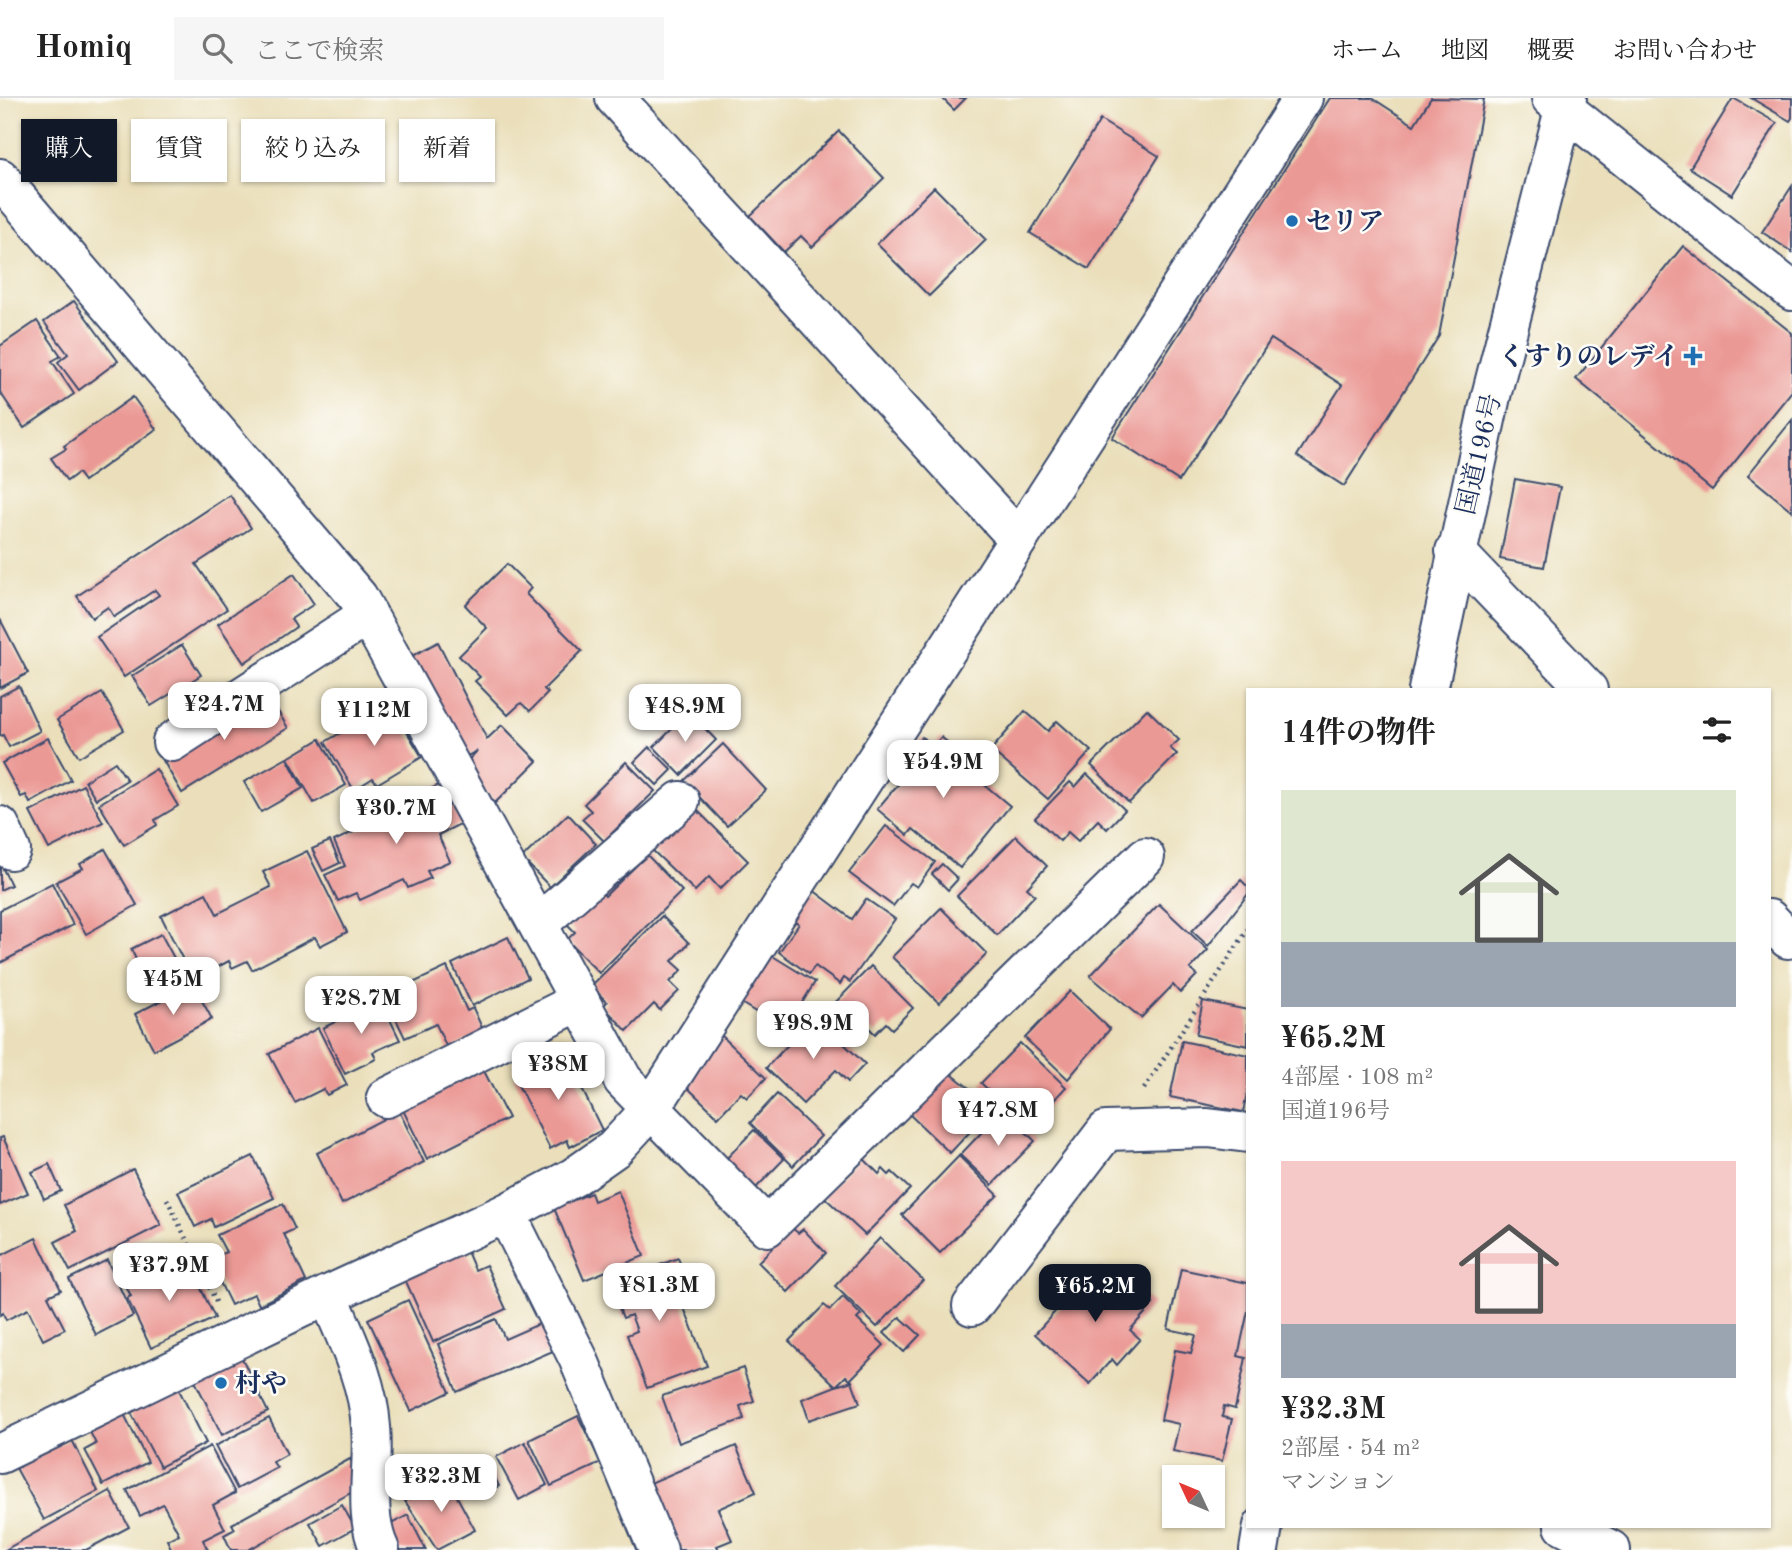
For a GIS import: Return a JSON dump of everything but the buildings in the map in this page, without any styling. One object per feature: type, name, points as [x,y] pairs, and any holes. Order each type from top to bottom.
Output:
[{"type":"main road","points":[[615,98],[1018,539]]},
{"type":"main road","points":[[0,1454],[328,1294],[506,1213],[574,1177],[604,1156],[650,1110],[1303,98]]},
{"type":"main road","points":[[1560,102],[1792,291]]},
{"type":"main road","name":"国道196号","points":[[1428,688],[1455,551],[1560,102]]},
{"type":"main road","points":[[0,177],[358,597],[623,1080],[767,1227],[1145,857]]},
{"type":"main road","points":[[1455,551],[1586,688]]},
{"type":"main road","points":[[172,741],[368,615]]},
{"type":"main road","points":[[538,924],[680,801]]},
{"type":"main road","points":[[386,1098],[580,1001]]},
{"type":"main road","points":[[972,1306],[1106,1131],[1208,1128],[1246,1133]]},
{"type":"main road","points":[[506,1213],[578,1359],[658,1550]]},
{"type":"main road","points":[[328,1294],[365,1383],[372,1428],[371,1531],[380,1550]]},
{"type":"main road","points":[[1259,1550],[1263,1528]]},
{"type":"main road","points":[[1568,1528],[1611,1550]]},
{"type":"path","points":[[1116,1130],[1246,932]]},
{"type":"path","points":[[167,1199],[234,1340]]},
{"type":"place","name":"セリア","points":[[1292,221]]},
{"type":"place","name":"くすりのレデイ","points":[[1693,356]]},
{"type":"place","name":"村や","points":[[221,1383]]}]
